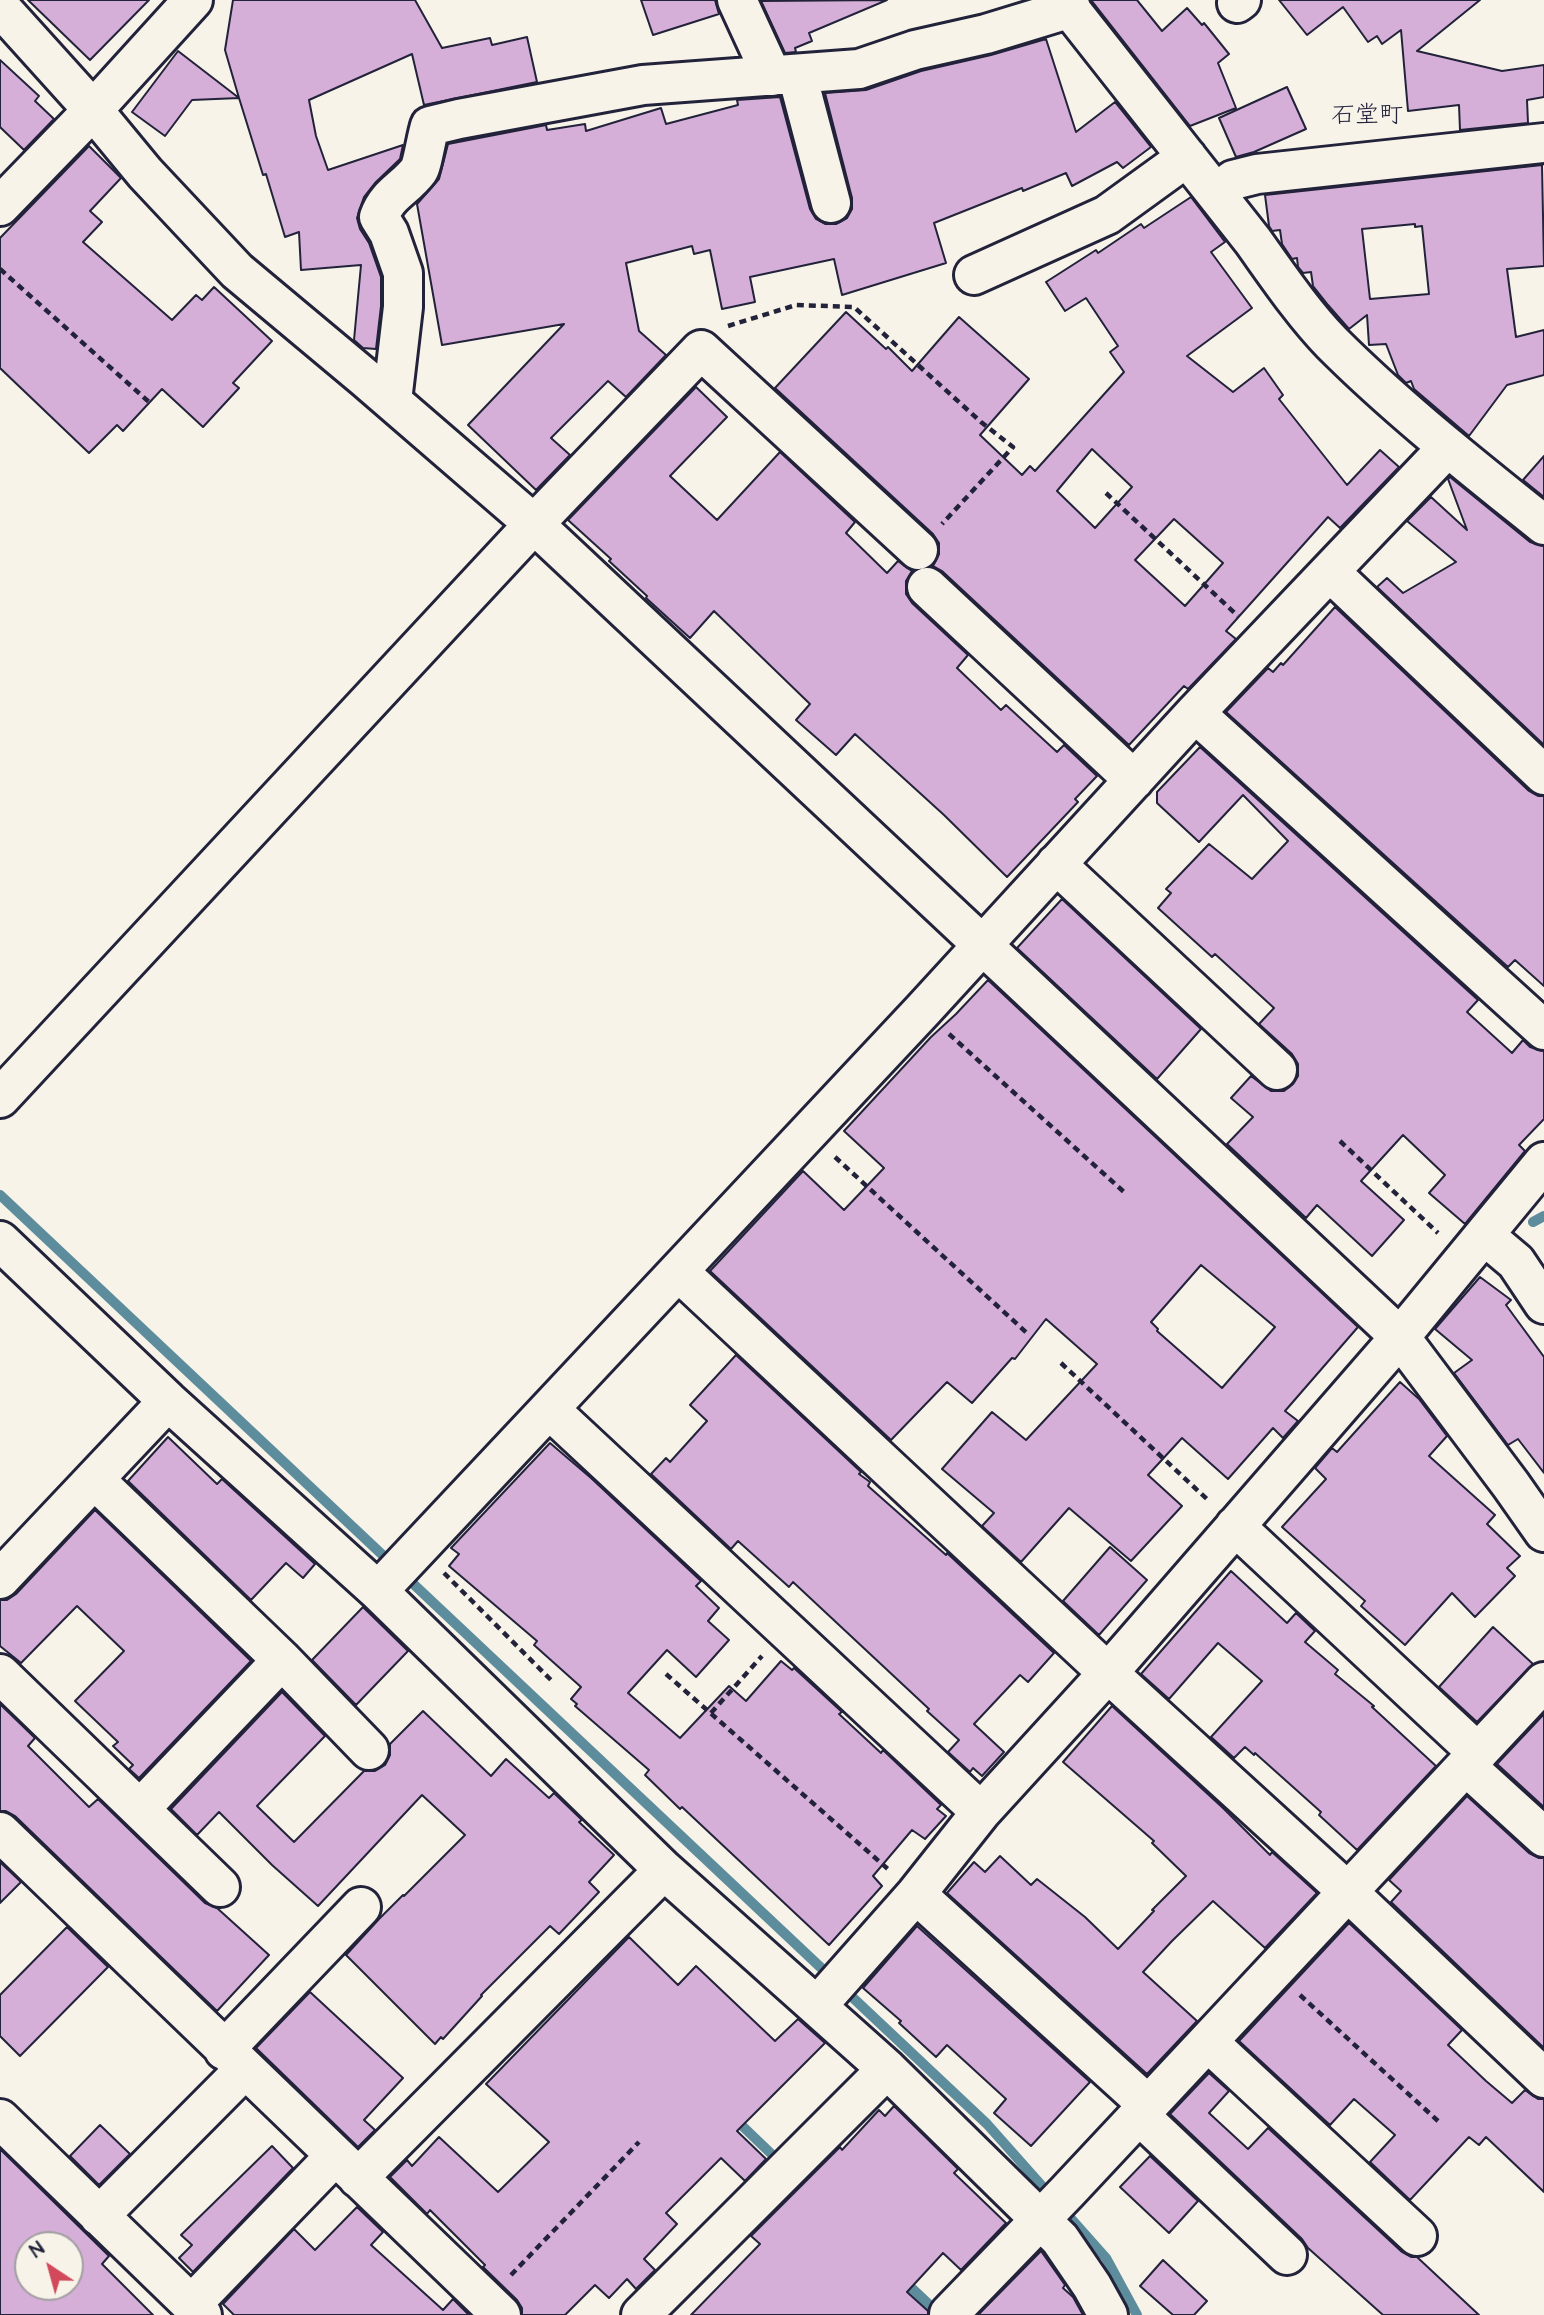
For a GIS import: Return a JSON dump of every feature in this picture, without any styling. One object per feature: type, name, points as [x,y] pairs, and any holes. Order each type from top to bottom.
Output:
[{"type":"street","points":[[0,206],[93,110],[193,0]]},
{"type":"street","points":[[737,0],[785,75],[831,203]]},
{"type":"street","points":[[392,401],[403,307],[403,273],[389,233],[379,217],[384,203],[421,167],[430,126],[643,85],[859,69],[915,50],[986,34],[1067,4],[1331,342],[1448,447],[1544,526]]},
{"type":"street","points":[[0,6],[145,173],[237,271],[534,524],[1400,1337],[1544,1532]]},
{"type":"street","points":[[1216,193],[1233,180],[1257,174],[1544,144]]},
{"type":"street","points":[[974,275],[1107,215],[1187,158]]},
{"type":"street","points":[[0,1098],[534,524],[701,350],[918,551]]},
{"type":"street","points":[[398,1570],[923,1010],[1195,713],[1448,447]]},
{"type":"street","points":[[1330,572],[1544,775]]},
{"type":"street","points":[[927,587],[1134,780]]},
{"type":"street","points":[[1195,713],[1544,1030]]},
{"type":"street","points":[[1056,864],[1277,1070]]},
{"type":"street","points":[[824,1999],[916,1894],[981,1812],[1108,1673],[1400,1337],[1544,1162]]},
{"type":"street","points":[[0,1241],[168,1401],[398,1570],[664,1870],[824,1999],[887,2069],[1052,2208],[1060,2239],[1108,2315]]},
{"type":"street","points":[[1474,1247],[1516,1262],[1544,1304]]},
{"type":"street","points":[[678,1272],[1108,1673],[1348,1892],[1544,2078]]},
{"type":"street","points":[[0,1578],[168,1401]]},
{"type":"street","points":[[549,1409],[981,1812]]},
{"type":"street","points":[[95,1480],[282,1660],[369,1750]]},
{"type":"street","points":[[1235,1526],[1472,1759],[1544,1837]]},
{"type":"street","points":[[140,1809],[282,1660]]},
{"type":"street","points":[[0,1674],[220,1887]]},
{"type":"street","points":[[949,2314],[1052,2208],[1544,1682]]},
{"type":"street","points":[[0,1832],[493,2308]]},
{"type":"street","points":[[0,2119],[196,2310],[664,1870]]},
{"type":"street","points":[[916,1894],[1144,2110],[1287,2255]]},
{"type":"street","points":[[99,2216],[361,1907]]},
{"type":"street","points":[[1208,2042],[1417,2236]]},
{"type":"street","points":[[641,2315],[887,2069]]},
{"type":"path","points":[[0,269],[149,402]]},
{"type":"path","points":[[701,350],[729,325],[796,305],[854,307],[981,422],[1013,447],[918,551]]},
{"type":"path","points":[[1106,493],[1264,641]]},
{"type":"path","points":[[923,1010],[1124,1192]]},
{"type":"path","points":[[809,1132],[1028,1334]]},
{"type":"path","points":[[1340,1141],[1474,1247]]},
{"type":"path","points":[[1061,1363],[1235,1526]]},
{"type":"path","points":[[398,1570],[554,1683]]},
{"type":"path","points":[[711,1713],[786,1630]]},
{"type":"path","points":[[666,1674],[916,1894]]},
{"type":"path","points":[[1274,1971],[1438,2121]]},
{"type":"path","points":[[493,2308],[639,2143]]},
{"type":"building","points":[[28,0],[149,0],[90,60]]},
{"type":"building","points":[[233,0],[415,0],[442,48],[490,38],[492,45],[527,37],[537,82],[424,105],[412,54],[309,100],[316,136],[328,170],[403,145],[400,159],[364,197],[357,218],[381,277],[376,349],[363,348],[354,340],[361,265],[301,270],[299,232],[285,237],[225,50]]},
{"type":"building","points":[[641,0],[715,0],[719,14],[653,35]]},
{"type":"building","points":[[887,0],[809,33],[812,41],[795,48],[796,52],[785,53],[761,1]]},
{"type":"building","points":[[1091,0],[1137,0],[1162,31],[1187,8],[1202,25],[1204,23],[1229,54],[1218,63],[1236,108],[1190,126]]},
{"type":"building","points":[[1279,0],[1480,0],[1417,51],[1502,71],[1544,65],[1544,97],[1527,100],[1528,123],[1460,130],[1459,105],[1408,111],[1401,30],[1382,44],[1377,36],[1368,42],[1343,7],[1307,35]]},
{"type":"building","points":[[1046,39],[1076,132],[1115,102],[1151,147],[1123,168],[1117,162],[1072,186],[1066,173],[934,223],[946,263],[842,295],[834,259],[750,277],[755,302],[722,309],[710,250],[694,254],[692,246],[626,263],[639,331],[666,355],[626,397],[608,381],[551,438],[570,455],[536,490],[468,425],[564,324],[442,345],[417,204],[439,179],[448,144],[546,125],[547,130],[585,124],[586,131],[661,108],[666,124],[738,105],[737,100],[780,97],[810,209],[816,219],[825,224],[836,224],[847,218],[852,209],[852,198],[825,93],[866,90],[921,71]]},
{"type":"building","points":[[178,51],[239,98],[192,100],[165,136],[132,112]]},
{"type":"building","points":[[0,60],[39,96],[35,101],[54,119],[24,150],[0,127]]},
{"type":"building","points":[[1287,87],[1306,129],[1236,157],[1219,118]]},
{"type":"building","points":[[89,146],[121,178],[90,211],[102,222],[83,242],[172,320],[196,295],[202,300],[214,287],[272,341],[233,383],[239,388],[203,427],[162,389],[123,431],[117,425],[89,453],[0,368],[0,238]]},
{"type":"building","points":[[1542,165],[1544,266],[1507,269],[1516,337],[1544,330],[1544,375],[1507,385],[1469,436],[1414,389],[1411,381],[1406,383],[1398,375],[1386,344],[1369,345],[1367,315],[1349,329],[1328,305],[1313,286],[1311,272],[1303,273],[1298,267],[1297,258],[1292,259],[1282,244],[1280,230],[1272,231],[1269,226],[1265,195]],"holes":[[[1415,224],[1415,227],[1422,226],[1429,294],[1370,299],[1362,229]]]},
{"type":"building","points":[[1191,197],[1225,242],[1211,252],[1252,308],[1187,356],[1233,392],[1264,368],[1283,395],[1279,399],[1347,485],[1380,450],[1399,467],[1340,528],[1328,517],[1226,631],[1236,639],[1188,689],[1184,686],[1129,745],[942,571],[933,566],[939,554],[939,543],[933,534],[775,388],[846,312],[912,371],[959,317],[1029,379],[980,435],[1022,475],[1030,466],[1035,471],[1124,372],[1110,352],[1118,346],[1086,298],[1065,311],[1046,282],[1096,250],[1098,253],[1141,224],[1144,228]],"holes":[[[1092,449],[1132,487],[1095,528],[1057,491]],[[1174,519],[1223,563],[1185,606],[1135,560]]]},
{"type":"building","points":[[696,387],[727,417],[670,476],[717,520],[780,452],[855,522],[846,533],[887,573],[898,561],[912,571],[906,581],[906,594],[912,603],[968,655],[957,668],[1001,710],[1006,705],[1057,752],[1064,745],[1097,776],[1075,799],[1078,802],[1007,877],[855,734],[836,755],[796,720],[810,704],[714,611],[690,638],[568,520]]},
{"type":"building","points":[[1544,456],[1544,497],[1523,480]]},
{"type":"building","points":[[1450,477],[1530,542],[1544,546],[1544,745],[1377,587],[1387,578],[1403,593],[1456,562],[1407,521],[1431,497],[1467,530],[1448,479]]},
{"type":"building","points":[[1335,607],[1529,791],[1544,796],[1544,986],[1515,960],[1508,967],[1226,712],[1268,668],[1273,672],[1281,663],[1283,665]]},
{"type":"building","points":[[1200,747],[1478,1000],[1467,1012],[1512,1053],[1523,1040],[1530,1047],[1544,1051],[1544,1119],[1519,1145],[1525,1151],[1465,1224],[1429,1193],[1445,1175],[1403,1135],[1361,1181],[1404,1220],[1372,1256],[1317,1205],[1306,1218],[1227,1144],[1253,1117],[1231,1098],[1251,1076],[1271,1091],[1284,1091],[1298,1076],[1298,1064],[1292,1054],[1259,1024],[1274,1008],[1215,954],[1212,957],[1158,908],[1171,893],[1166,889],[1209,844],[1252,879],[1288,841],[1243,795],[1199,842],[1157,803],[1157,792]]},
{"type":"building","points":[[1062,899],[1201,1029],[1157,1079],[1017,948]]},
{"type":"building","points":[[988,980],[1358,1327],[1285,1411],[1298,1421],[1283,1438],[1273,1428],[1228,1479],[1182,1438],[1148,1475],[1182,1506],[1131,1561],[1069,1508],[1021,1562],[982,1526],[994,1513],[942,1469],[992,1412],[1026,1440],[1097,1364],[1046,1319],[1015,1359],[1012,1358],[972,1403],[947,1382],[891,1440],[710,1271],[803,1171],[844,1210],[884,1168],[844,1131],[931,1037]],"holes":[[[1201,1265],[1275,1327],[1222,1388],[1157,1331],[1151,1322]]]},
{"type":"building","points":[[1480,1277],[1511,1300],[1506,1305],[1544,1357],[1544,1473],[1518,1439],[1508,1445],[1454,1373],[1472,1360],[1435,1329]]},
{"type":"building","points":[[736,1355],[861,1472],[859,1474],[870,1482],[868,1486],[946,1555],[947,1553],[1054,1653],[1028,1682],[1020,1675],[974,1724],[1004,1752],[982,1776],[973,1768],[970,1772],[948,1752],[959,1740],[927,1711],[929,1709],[793,1582],[789,1587],[738,1541],[731,1549],[651,1474],[666,1458],[670,1462],[707,1421],[690,1405]]},
{"type":"building","points":[[1400,1382],[1419,1399],[1447,1436],[1429,1456],[1495,1515],[1487,1524],[1520,1556],[1507,1568],[1515,1576],[1475,1617],[1452,1593],[1405,1645],[1361,1606],[1365,1601],[1282,1527],[1326,1479],[1315,1468],[1332,1448],[1337,1452]]},
{"type":"building","points":[[168,1437],[217,1484],[222,1479],[315,1564],[303,1578],[286,1563],[251,1600],[128,1481]]},
{"type":"building","points":[[550,1443],[701,1581],[696,1586],[719,1608],[708,1621],[729,1640],[696,1677],[667,1650],[628,1693],[680,1738],[729,1686],[746,1701],[781,1661],[792,1670],[794,1668],[842,1712],[839,1714],[881,1753],[883,1750],[941,1805],[937,1809],[946,1816],[925,1839],[912,1830],[873,1876],[882,1886],[829,1945],[645,1775],[649,1770],[575,1706],[577,1704],[571,1699],[581,1687],[534,1645],[537,1641],[449,1566],[459,1554],[451,1548]]},
{"type":"building","points":[[95,1510],[251,1661],[139,1778],[129,1769],[133,1765],[113,1746],[118,1742],[75,1701],[124,1651],[77,1606],[21,1663],[0,1646],[0,1600],[7,1600],[16,1594]]},
{"type":"building","points":[[1110,1547],[1147,1580],[1099,1635],[1063,1601]]},
{"type":"building","points":[[1231,1571],[1287,1623],[1296,1613],[1315,1631],[1305,1642],[1338,1670],[1335,1674],[1374,1706],[1372,1707],[1436,1766],[1357,1850],[1319,1815],[1321,1812],[1255,1753],[1254,1755],[1245,1747],[1234,1758],[1211,1737],[1262,1681],[1218,1643],[1169,1699],[1141,1674]]},
{"type":"building","points":[[363,1607],[408,1651],[356,1705],[312,1660]]},
{"type":"building","points":[[1493,1627],[1533,1664],[1477,1722],[1439,1687]]},
{"type":"building","points":[[282,1692],[325,1736],[257,1806],[294,1842],[364,1771],[375,1771],[385,1765],[390,1755],[390,1744],[423,1711],[491,1776],[506,1759],[549,1798],[554,1793],[582,1820],[579,1822],[614,1855],[589,1882],[599,1892],[559,1934],[550,1926],[481,1995],[443,2039],[441,2037],[435,2044],[346,1955],[465,1835],[422,1795],[318,1906],[219,1812],[197,1835],[171,1809]]},
{"type":"building","points":[[0,1704],[35,1738],[28,1746],[89,1807],[98,1799],[205,1903],[217,1908],[269,1955],[217,2011],[15,1816],[0,1811]]},
{"type":"building","points":[[1112,1706],[1270,1855],[1272,1852],[1317,1893],[1265,1948],[1213,1901],[1172,1941],[1143,1972],[1197,2021],[1147,2074],[947,1893],[974,1862],[985,1872],[1000,1856],[1031,1885],[1037,1879],[1085,1917],[1118,1949],[1186,1876],[1152,1843],[1154,1841],[1063,1762]]},
{"type":"building","points":[[1544,1714],[1544,1807],[1497,1764]]},
{"type":"building","points":[[1467,1796],[1529,1853],[1544,1858],[1544,2048],[1391,1902],[1401,1891],[1389,1880]]},
{"type":"building","points":[[0,1862],[21,1882],[0,1903]]},
{"type":"building","points":[[1349,1923],[1462,2030],[1448,2045],[1486,2081],[1512,2103],[1525,2090],[1538,2099],[1544,2099],[1544,2192],[1486,2137],[1479,2145],[1469,2137],[1410,2200],[1370,2162],[1395,2135],[1354,2099],[1330,2125],[1239,2041]]},
{"type":"building","points":[[917,1926],[1090,2082],[1031,2146],[994,2113],[1006,2099],[947,2045],[936,2057],[899,2023],[901,2021],[863,1988]]},
{"type":"building","points":[[67,1927],[108,1967],[20,2056],[0,2036],[0,1995]]},
{"type":"building","points":[[629,1937],[678,1985],[696,1966],[775,2041],[798,2019],[825,2043],[737,2131],[766,2159],[745,2181],[721,2158],[666,2213],[677,2224],[644,2259],[655,2270],[636,2289],[627,2279],[609,2298],[595,2285],[565,2315],[522,2315],[522,2308],[517,2300],[483,2267],[485,2265],[430,2210],[427,2214],[390,2177],[407,2160],[412,2166],[439,2137],[498,2192],[549,2142],[486,2084]]},
{"type":"building","points":[[310,1992],[403,2078],[364,2120],[375,2130],[358,2147],[256,2048]]},
{"type":"building","points":[[1209,2073],[1229,2091],[1209,2113],[1248,2149],[1268,2128],[1402,2252],[1417,2257],[1479,2315],[1383,2315],[1308,2248],[1302,2239],[1170,2114]]},
{"type":"building","points":[[894,2106],[958,2169],[954,2173],[1006,2223],[961,2270],[943,2253],[907,2292],[928,2311],[928,2315],[691,2315],[760,2244],[751,2236],[840,2147],[842,2150],[879,2110],[885,2116]]},
{"type":"building","points":[[100,2125],[130,2154],[99,2185],[70,2156]]},
{"type":"building","points":[[272,2146],[293,2168],[193,2272],[179,2258],[192,2245],[181,2235]]},
{"type":"building","points":[[0,2149],[84,2231],[14,2231],[14,2301],[84,2301],[84,2231],[109,2256],[102,2264],[153,2315],[0,2315]]},
{"type":"building","points":[[1150,2156],[1198,2201],[1169,2233],[1120,2187]]},
{"type":"building","points":[[357,2207],[383,2232],[371,2245],[443,2310],[453,2299],[469,2315],[234,2315],[223,2304],[294,2229],[315,2250]]},
{"type":"building","points":[[1041,2251],[1083,2315],[978,2315]]},
{"type":"building","points":[[1163,2260],[1207,2301],[1194,2315],[1173,2315],[1140,2286]]},
{"type":"waterway","points":[[0,1195],[987,2124],[1106,2258],[1137,2315]]},
{"type":"waterway","points":[[1533,1222],[1544,1216]]},
{"type":"waterway","points":[[733,2117],[812,2193]]},
{"type":"waterway","points":[[902,2279],[940,2315]]},
{"type":"district","name":"石堂町","points":[[1367,117]]}]
